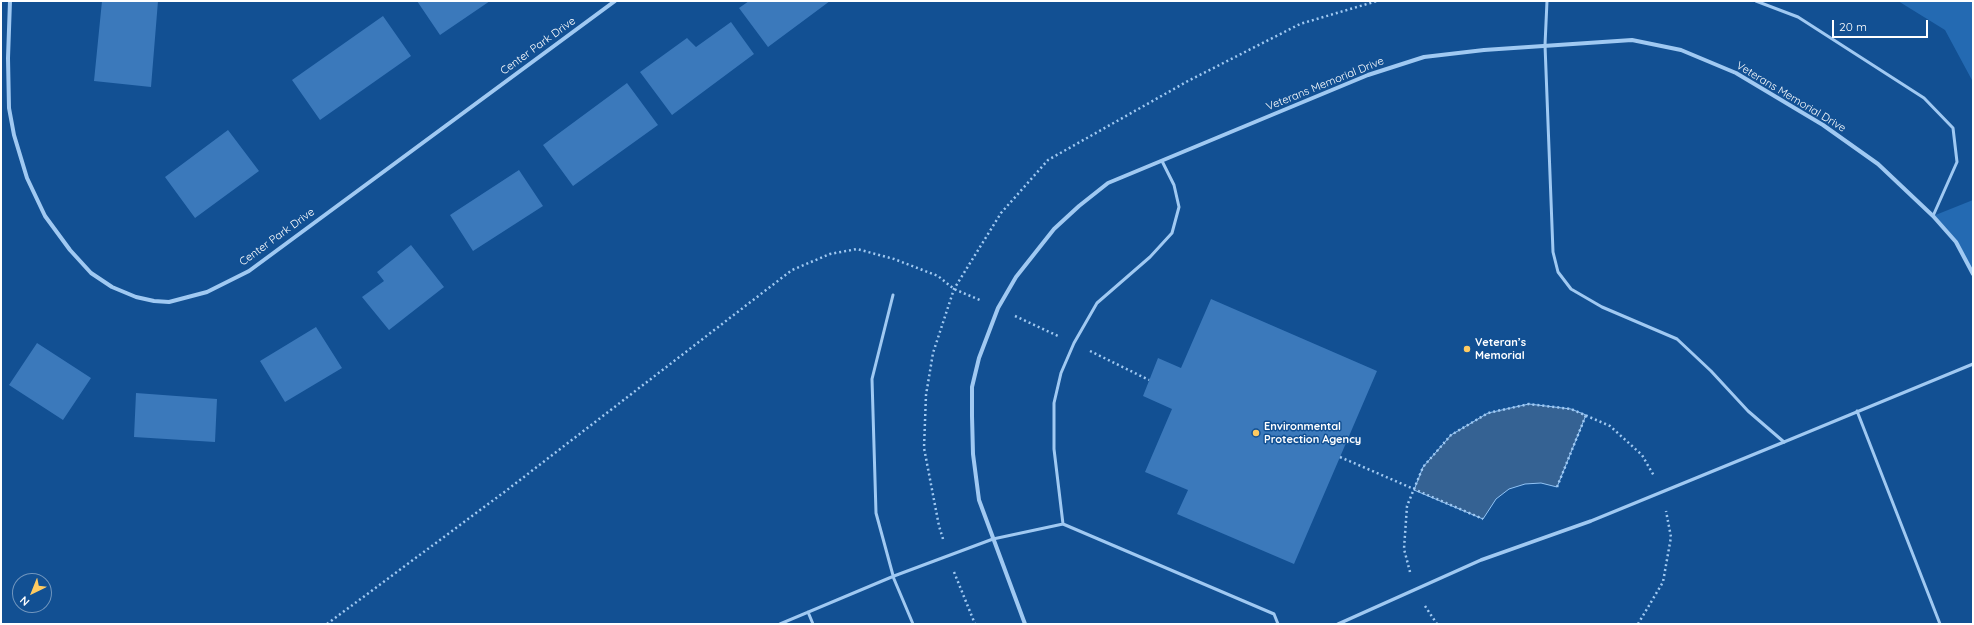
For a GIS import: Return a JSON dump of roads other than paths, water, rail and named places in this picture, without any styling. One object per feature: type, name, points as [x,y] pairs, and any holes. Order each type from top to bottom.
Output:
[{"type":"street","name":"Center Park Drive","points":[[10,1],[8,58],[9,108],[14,135],[27,178],[45,216],[70,250],[91,273],[112,287],[136,297],[154,301],[169,302],[207,292],[249,271],[614,1]]},
{"type":"street","name":"Veterans Memorial Drive","points":[[1025,624],[979,500],[973,454],[972,387],[979,358],[998,308],[1016,277],[1054,229],[1079,206],[1108,183],[1368,75],[1424,57],[1545,45],[1632,40],[1681,50],[1736,73],[1823,125],[1878,164],[1933,216],[1956,242],[1973,274]]},
{"type":"street","points":[[1338,624],[1481,560],[1591,521],[1784,442]]},
{"type":"lane","points":[[1547,1],[1545,45],[1553,252],[1558,272],[1571,289],[1602,307],[1677,339],[1711,371],[1748,411],[1784,442],[1973,364]]},
{"type":"lane","points":[[1756,1],[1798,17],[1924,98],[1953,128],[1957,162],[1933,216]]},
{"type":"lane","points":[[1063,524],[1054,449],[1054,404],[1061,374],[1074,343],[1096,303],[1150,257],[1172,233],[1179,207],[1174,185],[1162,161]]},
{"type":"lane","points":[[893,295],[872,379],[876,514],[894,576],[913,624]]},
{"type":"lane","points":[[1858,411],[1940,624]]},
{"type":"lane","points":[[780,624],[894,576],[993,539],[1063,524],[1274,614],[1278,624]]},
{"type":"lane","points":[[808,612],[813,624]]},
{"type":"place","name":"Veteran’s Memorial","points":[[1467,349]]},
{"type":"place","name":"Environmental Protection Agency","points":[[1256,433]]}]
